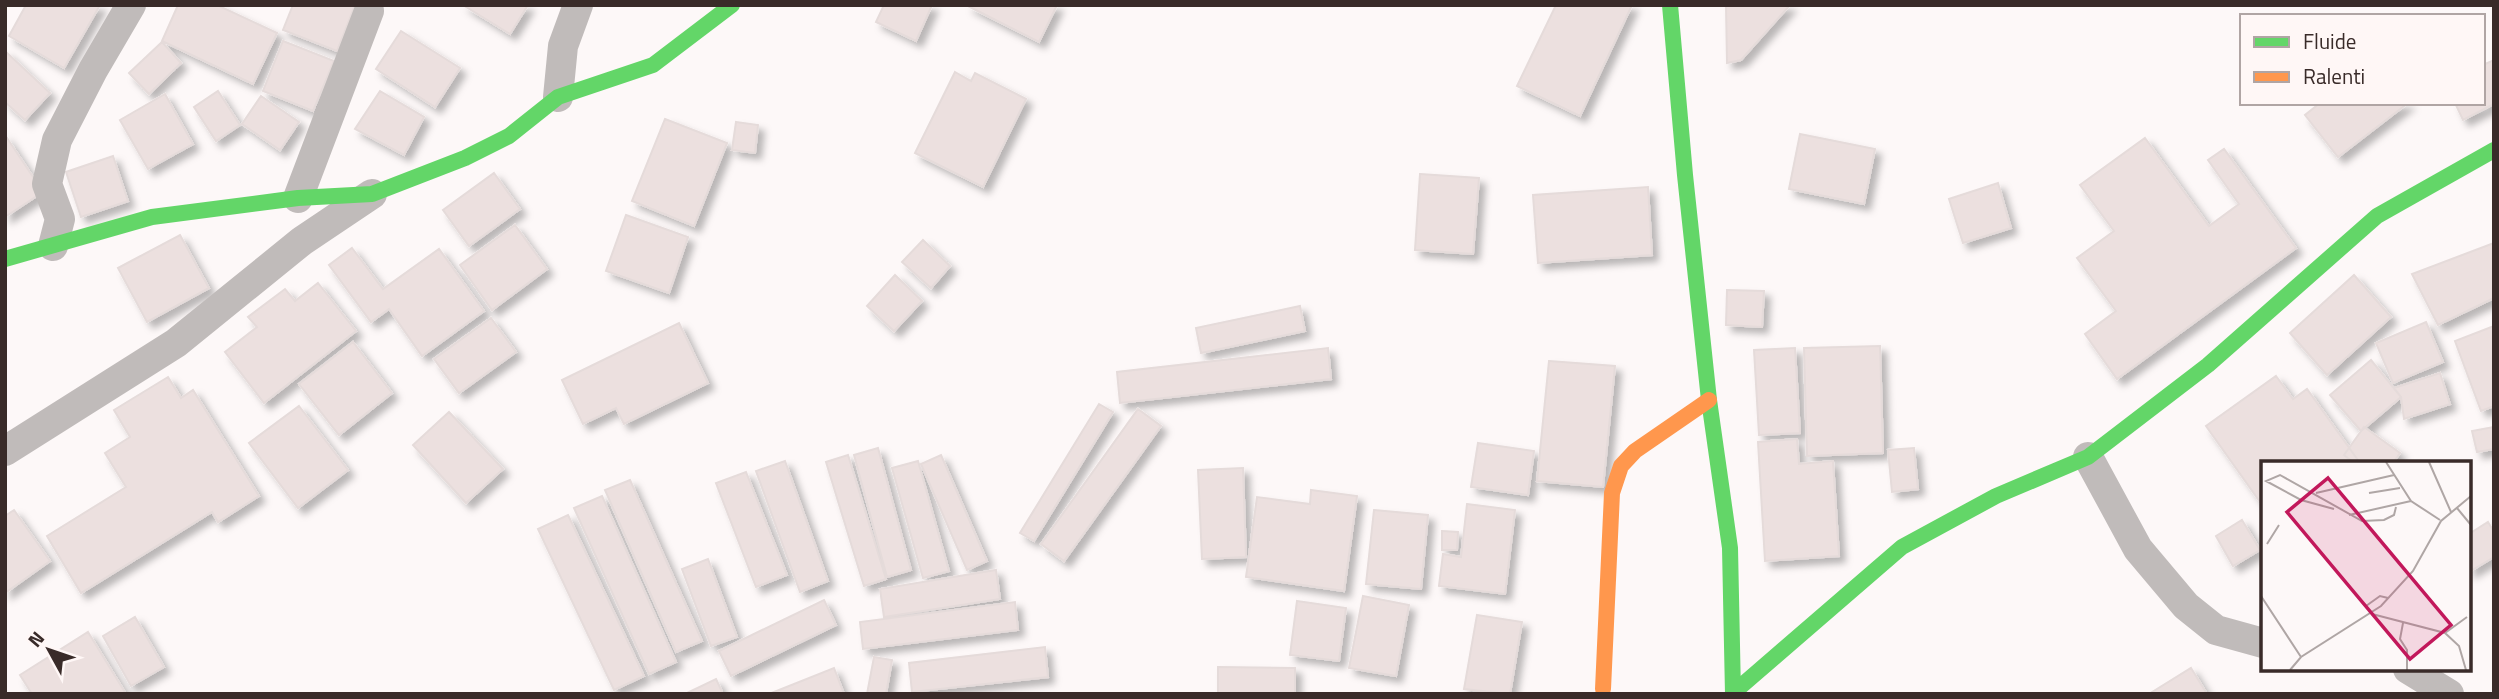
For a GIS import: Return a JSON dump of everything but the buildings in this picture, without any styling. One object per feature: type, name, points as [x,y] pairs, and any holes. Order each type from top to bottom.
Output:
[{"type":"street","points":[[53,246],[60,219],[47,184],[57,140],[131,5]]},
{"type":"street","points":[[558,97],[563,46],[578,5]]},
{"type":"street","points":[[5,451],[176,342],[302,241],[372,194],[465,158],[509,136],[558,97],[653,65],[732,5]]},
{"type":"street","points":[[1670,5],[1709,400],[1730,548],[1733,693]]},
{"type":"street","points":[[298,198],[369,11]]},
{"type":"street","points":[[1733,693],[1902,547],[1996,496],[2088,457],[2208,365],[2377,216],[2494,150]]},
{"type":"street","points":[[5,259],[152,217],[298,198],[372,194]]},
{"type":"street","points":[[1603,689],[1612,493],[1621,466],[1635,451],[1709,400]]},
{"type":"street","points":[[2088,457],[2138,550],[2186,606],[2216,630],[2261,642]]},
{"type":"street","points":[[2411,671],[2449,694]]},
{"type":"traffic: fast","points":[[5,259],[152,217],[298,198],[372,194],[465,158],[509,136],[558,97],[653,65],[732,5]]},
{"type":"traffic: fast","points":[[1670,5],[1709,400],[1730,548],[1733,694]]},
{"type":"traffic: fast","points":[[1733,693],[1902,547],[1996,496],[2088,457],[2208,365],[2377,216],[2494,150]]},
{"type":"traffic: slow","points":[[1603,689],[1612,493],[1621,466],[1635,451],[1709,400]]}]
